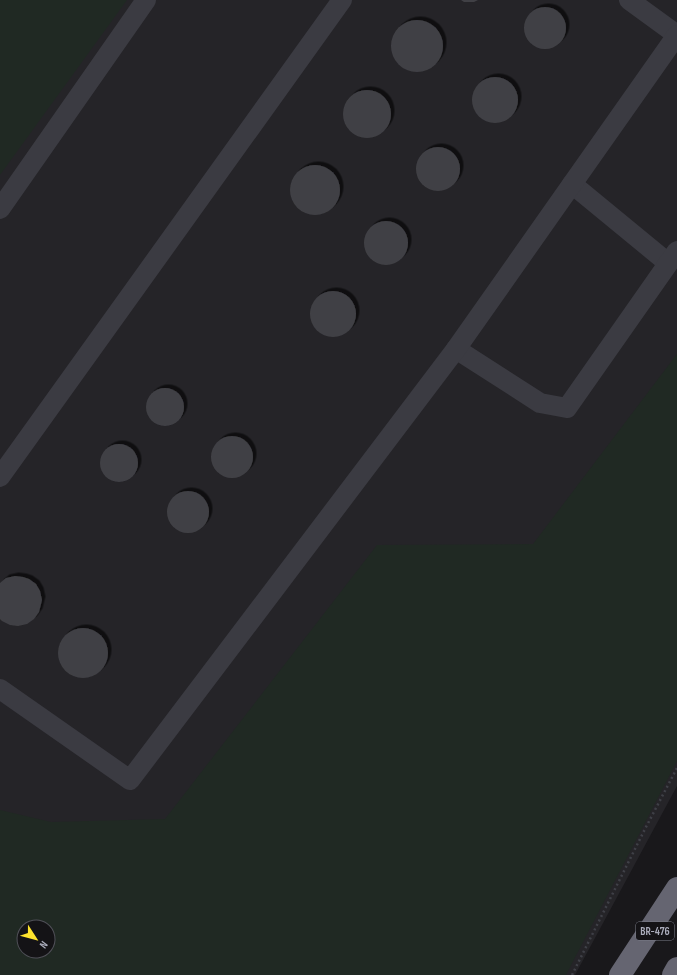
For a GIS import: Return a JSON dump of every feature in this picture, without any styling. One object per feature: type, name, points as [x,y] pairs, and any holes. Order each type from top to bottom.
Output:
[{"type":"highway","points":[[620,975],[677,888]]},
{"type":"highway","name":"BR-476","points":[[633,975],[677,888]]},
{"type":"highway","points":[[673,975],[677,968]]},
{"type":"lane","points":[[0,209],[146,0]]},
{"type":"lane","points":[[0,477],[342,0]]},
{"type":"lane","points":[[0,688],[130,780],[456,349],[677,35],[630,0]]},
{"type":"lane","points":[[456,349],[540,403],[567,408],[673,257],[572,184]]},
{"type":"path","points":[[572,975],[677,768]]},
{"type":"shaded area","points":[[0,0],[677,0],[677,786],[575,975],[0,975]]},
{"type":"shaded area","points":[[0,0],[127,0],[0,175]]},
{"type":"shaded area","points":[[677,354],[677,761],[566,975],[0,975],[0,810],[51,822],[165,819],[377,545],[533,544]]},
{"type":"building","points":[[461,0],[478,0],[474,2],[464,2]]},
{"type":"building","points":[[541,7],[549,7],[560,13],[566,24],[566,32],[560,43],[549,49],[541,49],[530,43],[524,32],[524,24],[530,13]]},
{"type":"building","points":[[412,20],[422,20],[432,24],[439,31],[443,41],[443,51],[439,61],[432,68],[422,72],[412,72],[402,68],[395,61],[391,51],[391,41],[395,31],[402,24]]},
{"type":"building","points":[[491,77],[499,77],[508,81],[514,87],[518,100],[514,113],[508,119],[499,123],[491,123],[482,119],[476,113],[472,104],[472,96],[476,87],[482,81]]},
{"type":"building","points":[[362,90],[372,90],[381,94],[387,100],[390,105],[390,123],[381,134],[372,138],[362,138],[353,134],[347,128],[343,119],[343,109],[347,100],[353,94]]},
{"type":"building","points":[[434,147],[442,147],[447,148],[454,153],[459,160],[459,178],[454,185],[447,190],[434,191],[426,188],[419,181],[416,173],[416,165],[419,157],[426,150]]},
{"type":"building","points":[[310,165],[320,165],[333,172],[340,185],[340,195],[333,208],[320,215],[310,215],[301,211],[294,204],[290,195],[290,185],[294,176],[301,169]]},
{"type":"building","points":[[382,221],[390,221],[402,227],[408,239],[408,247],[402,259],[390,265],[382,265],[370,259],[364,247],[364,239],[370,227]]},
{"type":"building","points":[[329,291],[337,291],[346,295],[352,301],[356,314],[352,327],[346,333],[337,337],[329,337],[320,333],[314,327],[310,318],[310,310],[314,301],[320,295]]},
{"type":"building","points":[[165,388],[178,394],[184,407],[178,420],[165,426],[152,420],[146,407],[152,394]]},
{"type":"building","points":[[228,436],[236,436],[244,439],[250,445],[253,457],[250,469],[244,475],[236,478],[228,478],[220,475],[214,469],[211,461],[211,453],[214,445],[220,439]]},
{"type":"building","points":[[115,444],[123,444],[133,449],[137,456],[137,470],[133,477],[123,482],[115,482],[105,477],[103,474],[100,467],[100,459],[105,449],[108,447]]},
{"type":"building","points":[[188,491],[203,497],[209,512],[203,527],[188,533],[173,527],[167,512],[173,497]]},
{"type":"building","points":[[15,576],[29,579],[36,584],[40,591],[42,600],[39,612],[34,619],[27,624],[18,626],[10,625],[0,619],[0,583],[6,578]]},
{"type":"building","points":[[78,628],[88,628],[101,635],[108,648],[108,658],[101,671],[88,678],[78,678],[69,674],[62,667],[58,658],[58,648],[62,639],[69,632]]}]
